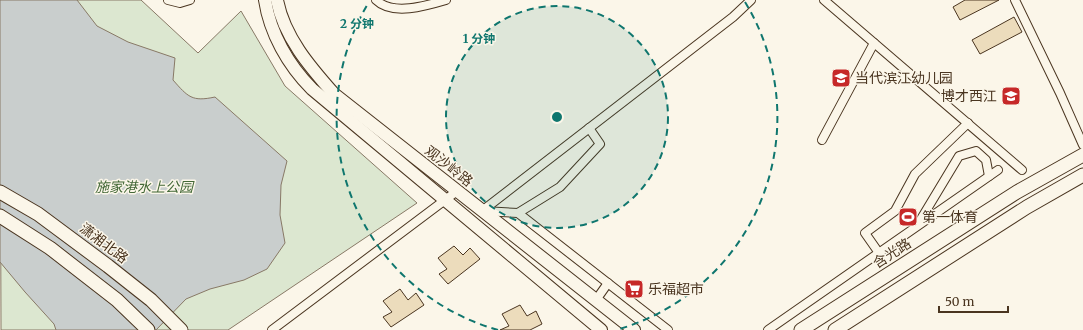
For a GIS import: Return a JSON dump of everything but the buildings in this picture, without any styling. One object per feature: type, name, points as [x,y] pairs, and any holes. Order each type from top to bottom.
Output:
[{"type":"main road","name":"观沙岭路","points":[[265,0],[267,13],[290,64],[312,89],[601,330]]},
{"type":"main road","name":"观沙岭路","points":[[277,0],[278,9],[288,33],[302,56],[334,94],[634,330]]},
{"type":"main road","name":"含光路","points":[[801,330],[1017,192],[1083,155]]},
{"type":"main road","points":[[835,330],[1027,207],[1083,175]]},
{"type":"main road","name":"潇湘北路","points":[[0,192],[38,214],[108,266],[151,300],[181,330]]},
{"type":"main road","points":[[0,216],[50,248],[117,300],[148,330]]},
{"type":"street","points":[[168,0],[180,3],[190,0]]},
{"type":"street","points":[[376,0],[391,9],[426,6],[446,0]]},
{"type":"street","points":[[482,211],[733,17],[751,0]]},
{"type":"street","points":[[824,0],[1022,170]]},
{"type":"street","points":[[1015,0],[1060,93],[1083,145]]},
{"type":"street","points":[[822,140],[874,43]]},
{"type":"street","points":[[879,253],[864,233],[895,211],[915,174],[968,123]]},
{"type":"street","points":[[518,213],[560,187],[600,144],[589,128]]},
{"type":"street","points":[[917,227],[958,156],[976,151],[986,160],[989,176]]},
{"type":"street","points":[[768,330],[998,170]]},
{"type":"street","points":[[272,330],[457,191]]},
{"type":"street","points":[[482,211],[518,213],[668,330]]},
{"type":"street","points":[[596,300],[608,283]]},
{"type":"green space","name":"施家港水上公园","points":[[0,0],[141,0],[198,53],[241,11],[285,86],[417,203],[228,330],[1,330]]},
{"type":"shaded area","name":"施家港水上公园","points":[[0,0],[77,0],[97,26],[128,42],[175,58],[173,80],[183,91],[191,97],[201,99],[215,97],[287,161],[281,185],[280,215],[285,243],[267,269],[244,280],[210,289],[186,299],[156,330],[56,330],[54,324],[0,262]]},
{"type":"place","name":"当代滨江幼儿园","points":[[841,78]]},
{"type":"place","name":"博才西江","points":[[1011,96]]},
{"type":"place","name":"第一体育","points":[[908,217]]},
{"type":"place","name":"乐福超市","points":[[634,289]]}]
